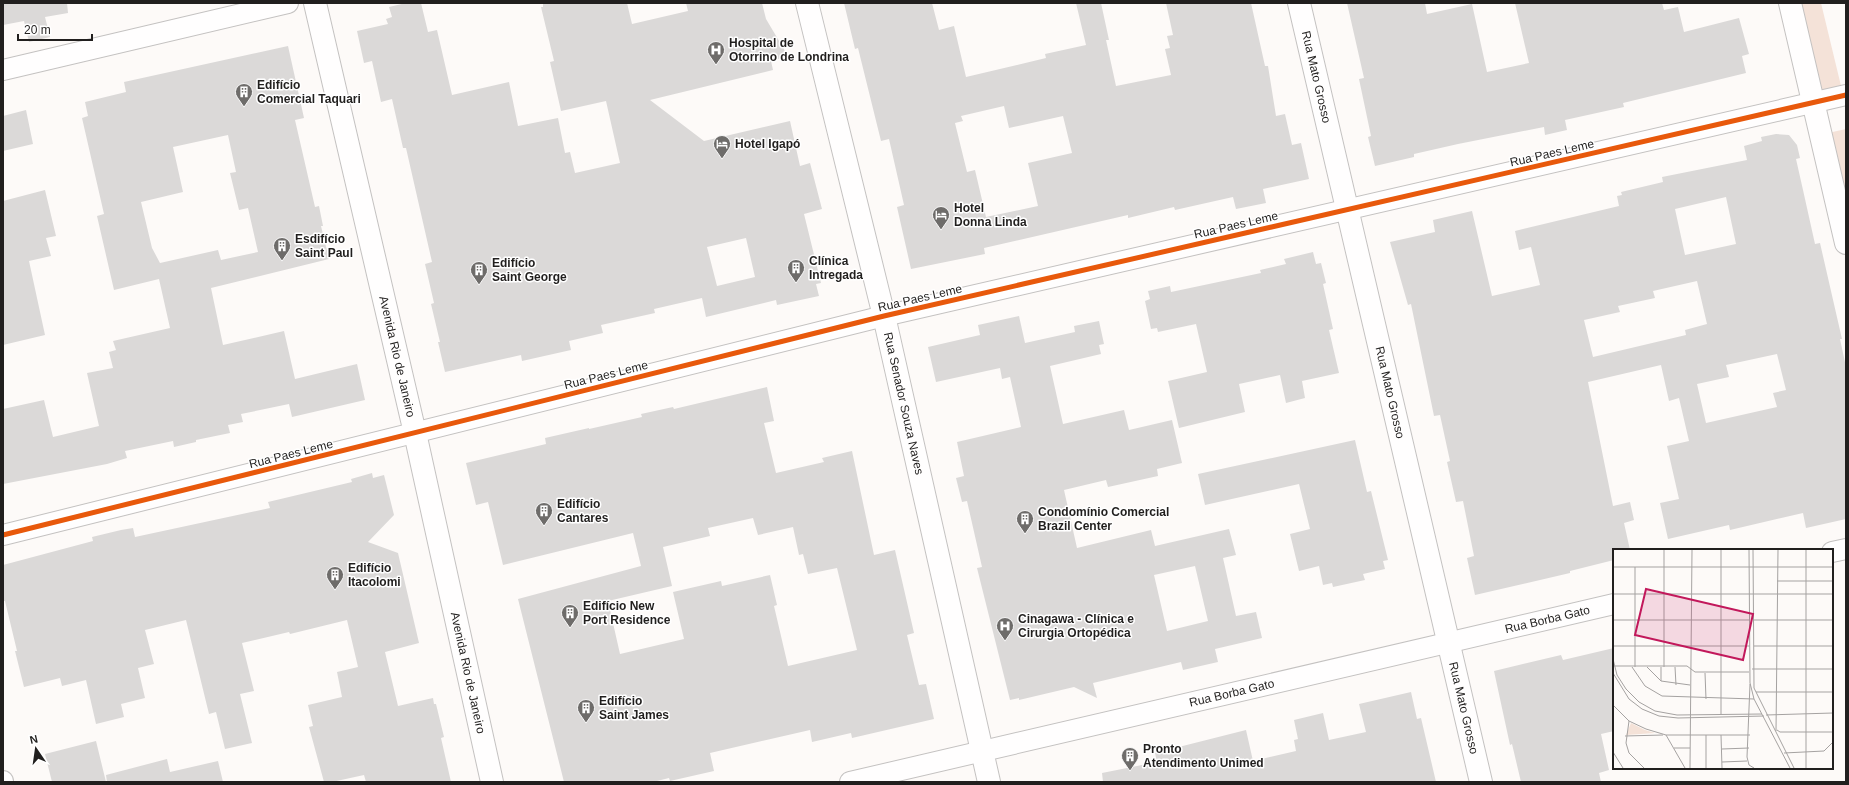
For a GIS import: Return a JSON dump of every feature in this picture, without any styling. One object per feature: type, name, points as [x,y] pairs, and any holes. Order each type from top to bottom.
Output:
[{"type":"street","points":[[3,70],[288,3]]},
{"type":"street","name":"Avenida Rio de Janeiro","points":[[315,3],[415,433],[492,782]]},
{"type":"street","name":"Rua Senador Souza Naves","points":[[807,3],[884,316],[989,782]]},
{"type":"street","name":"Rua Mato Grosso","points":[[1299,3],[1481,782]]},
{"type":"street","points":[[1790,3],[1846,243]]},
{"type":"street","name":"Rua Paes Leme","points":[[3,535],[884,316],[1846,95]]},
{"type":"street","points":[[1833,552],[1846,549]]},
{"type":"street","name":"Rua Borba Gato","points":[[850,782],[1448,644],[1613,604]]},
{"type":"shaded area","points":[[1797,3],[1821,3],[1842,90],[1819,97]]},
{"type":"shaded area","points":[[1846,129],[1846,213],[1828,133]]},
{"type":"building","points":[[3,3],[67,3],[68,13],[45,17],[50,37],[29,42],[24,21],[3,25]]},
{"type":"building","points":[[406,3],[421,3],[428,32],[437,30],[452,95],[509,82],[518,126],[558,118],[565,153],[570,152],[575,173],[620,163],[606,101],[561,111],[550,62],[554,61],[541,7],[543,7],[543,3],[627,3],[632,24],[688,11],[686,3],[762,3],[766,19],[788,56],[771,61],[773,70],[650,100],[704,141],[790,121],[800,166],[810,163],[822,209],[804,214],[821,283],[816,284],[819,296],[777,305],[776,300],[706,317],[702,298],[654,309],[655,313],[601,325],[603,333],[569,341],[571,350],[522,361],[521,355],[445,372],[431,304],[434,303],[425,264],[432,262],[406,148],[403,148],[392,99],[381,102],[372,61],[364,63],[357,31],[388,24],[386,19],[392,17],[389,7]],"holes":[[[746,238],[755,277],[717,286],[707,247]]]},
{"type":"building","points":[[844,3],[932,3],[939,30],[954,26],[966,77],[1046,58],[1045,54],[1086,45],[1076,3],[1101,3],[1109,40],[1106,40],[1116,86],[1171,75],[1165,49],[1170,48],[1167,36],[1173,35],[1166,3],[1251,3],[1265,66],[1268,66],[1276,116],[1285,114],[1292,145],[1301,143],[1309,179],[1263,189],[1266,203],[1236,209],[1233,197],[1175,210],[1174,207],[1128,218],[1128,215],[984,248],[985,254],[911,269],[897,207],[904,205],[889,139],[881,141],[858,48],[855,49]],"holes":[[[1004,106],[1009,128],[1063,116],[1072,153],[1028,163],[1038,206],[986,217],[975,170],[967,172],[955,123],[963,121],[961,116]]]},
{"type":"building","points":[[1347,3],[1425,3],[1427,14],[1472,4],[1487,72],[1529,63],[1515,3],[1662,3],[1664,10],[1678,7],[1684,32],[1739,18],[1749,54],[1742,56],[1746,73],[1623,103],[1624,107],[1565,120],[1567,130],[1545,135],[1544,127],[1414,154],[1414,157],[1375,166],[1368,137],[1371,136],[1359,79],[1364,78]]},
{"type":"building","points":[[288,46],[304,118],[295,120],[315,207],[319,206],[323,226],[321,226],[329,259],[211,288],[223,345],[284,331],[295,379],[357,364],[365,400],[292,417],[289,404],[241,414],[243,422],[228,425],[230,433],[196,440],[196,442],[174,447],[173,441],[125,451],[127,458],[107,464],[3,484],[3,409],[44,400],[53,437],[99,426],[87,373],[113,368],[109,352],[116,350],[113,341],[170,328],[159,279],[114,290],[97,216],[104,214],[82,118],[88,116],[85,102],[126,92],[124,82]],"holes":[[[228,135],[236,172],[230,173],[239,210],[248,208],[258,252],[221,260],[218,250],[160,263],[152,248],[141,202],[183,192],[173,147]]]},
{"type":"building","points":[[26,110],[33,144],[3,151],[3,116]]},
{"type":"building","points":[[1776,134],[1789,135],[1797,145],[1800,158],[1796,159],[1815,244],[1820,243],[1842,339],[1840,339],[1846,367],[1846,519],[1806,528],[1803,513],[1730,530],[1729,525],[1668,539],[1660,503],[1679,499],[1667,446],[1689,441],[1679,398],[1669,401],[1661,365],[1588,382],[1613,506],[1630,502],[1634,520],[1624,523],[1630,549],[1613,549],[1613,560],[1570,571],[1570,573],[1475,595],[1467,558],[1474,556],[1463,501],[1456,502],[1447,462],[1450,461],[1440,415],[1434,416],[1411,304],[1408,305],[1390,242],[1435,232],[1433,220],[1472,211],[1492,296],[1540,285],[1531,247],[1519,250],[1515,231],[1619,206],[1617,196],[1622,195],[1621,192],[1663,182],[1662,177],[1747,160],[1744,146],[1762,141],[1761,137]],"holes":[[[1726,197],[1736,244],[1685,255],[1675,209]],[[1697,281],[1707,324],[1685,330],[1686,335],[1593,357],[1584,320],[1620,312],[1618,306],[1655,298],[1653,291]],[[1777,354],[1786,390],[1773,393],[1777,407],[1706,423],[1697,384],[1729,377],[1726,365]]]},
{"type":"building","points":[[45,190],[56,236],[46,238],[51,256],[29,261],[45,335],[3,345],[3,201]]},
{"type":"building","points":[[1313,252],[1316,264],[1321,263],[1326,283],[1323,284],[1333,329],[1329,330],[1339,373],[1302,381],[1305,398],[1286,403],[1280,375],[1239,384],[1245,412],[1179,428],[1168,381],[1207,372],[1196,324],[1158,332],[1157,328],[1151,329],[1145,301],[1150,299],[1148,291],[1170,286],[1171,292],[1261,273],[1260,270],[1286,264],[1284,259]]},
{"type":"building","points":[[1019,316],[1025,343],[1075,332],[1074,326],[1099,321],[1104,344],[1099,345],[1101,354],[1050,366],[1063,424],[1124,410],[1129,430],[1172,420],[1182,463],[1157,469],[1158,476],[1108,487],[1106,480],[1064,490],[1077,548],[1151,530],[1155,546],[1229,529],[1236,555],[1223,558],[1236,616],[1256,612],[1262,638],[1215,649],[1218,662],[1183,670],[1181,662],[1093,683],[1097,698],[1074,687],[1019,700],[1019,698],[1010,700],[977,568],[982,567],[967,501],[962,502],[956,478],[964,476],[957,442],[1021,427],[1010,377],[1002,379],[1000,368],[936,382],[928,347],[980,335],[978,325]],"holes":[[[1195,566],[1208,621],[1167,631],[1154,575]]]},
{"type":"building","points":[[767,387],[774,421],[764,423],[776,473],[824,462],[822,458],[852,451],[874,555],[895,550],[914,633],[907,635],[919,685],[926,684],[934,719],[852,738],[851,733],[812,742],[810,730],[710,753],[714,771],[670,781],[669,778],[653,782],[564,782],[518,599],[641,566],[633,533],[503,565],[488,502],[476,505],[466,463],[546,444],[545,438],[642,417],[641,414],[673,407],[674,409]],"holes":[[[753,518],[758,535],[793,527],[799,555],[803,554],[808,574],[837,568],[857,650],[788,666],[774,606],[777,605],[770,575],[722,586],[721,581],[673,592],[684,639],[620,654],[608,601],[672,586],[663,547],[710,536],[708,528]]]},
{"type":"building","points":[[1355,440],[1367,492],[1371,491],[1388,560],[1383,561],[1385,569],[1363,574],[1365,580],[1333,587],[1332,583],[1323,585],[1319,566],[1299,571],[1290,534],[1310,529],[1299,484],[1205,505],[1198,474]]},
{"type":"building","points":[[372,473],[373,478],[384,475],[394,515],[368,542],[398,553],[419,643],[385,652],[398,706],[433,698],[434,704],[436,704],[444,737],[441,738],[451,782],[366,782],[364,775],[332,782],[324,782],[309,727],[313,726],[308,705],[342,697],[337,672],[358,667],[347,620],[290,634],[289,632],[242,643],[254,691],[240,694],[252,743],[225,749],[216,712],[209,714],[186,620],[145,630],[154,664],[138,668],[145,698],[121,704],[124,717],[96,724],[86,680],[62,686],[60,678],[24,687],[5,601],[3,601],[3,565],[93,541],[92,537],[121,530],[133,528],[135,537],[270,508],[268,502],[352,482],[351,479]]},
{"type":"building","points":[[1613,648],[1613,731],[1601,734],[1609,770],[1599,773],[1601,782],[1521,782],[1512,744],[1510,745],[1494,671],[1561,655],[1563,660]]},
{"type":"building","points":[[1411,692],[1417,719],[1421,718],[1436,782],[1103,782],[1102,773],[1157,762],[1155,753],[1246,730],[1253,761],[1296,751],[1294,740],[1298,739],[1294,720],[1323,713],[1329,740],[1366,732],[1359,704]]},
{"type":"building","points":[[96,741],[106,782],[52,782],[45,754]]},
{"type":"building","points":[[167,759],[170,772],[218,761],[223,782],[107,782],[106,775]]},
{"type":"cycle path","points":[[3,535],[884,316],[1846,95]]},
{"type":"place","name":"Hospital de Otorrino de Londrina","points":[[716,65]]},
{"type":"place","name":"Edifício Comercial Taquari","points":[[244,107]]},
{"type":"place","name":"Hotel Igapó","points":[[722,159]]},
{"type":"place","name":"Hotel Donna Linda","points":[[941,230]]},
{"type":"place","name":"Esdifício Saint Paul","points":[[282,261]]},
{"type":"place","name":"Clínica Intregada","points":[[796,283]]},
{"type":"place","name":"Edifício Saint George","points":[[479,285]]},
{"type":"place","name":"Edifício Cantares","points":[[544,526]]},
{"type":"place","name":"Condomínio Comercial Brazil Center","points":[[1025,534]]},
{"type":"place","name":"Edifício Itacolomi","points":[[335,590]]},
{"type":"place","name":"Edifício New Port Residence","points":[[570,628]]},
{"type":"place","name":"Cinagawa - Clínica e Cirurgia Ortopédica","points":[[1005,641]]},
{"type":"place","name":"Edifício Saint James","points":[[586,723]]},
{"type":"place","name":"Pronto Atendimento Unimed","points":[[1130,771]]}]
